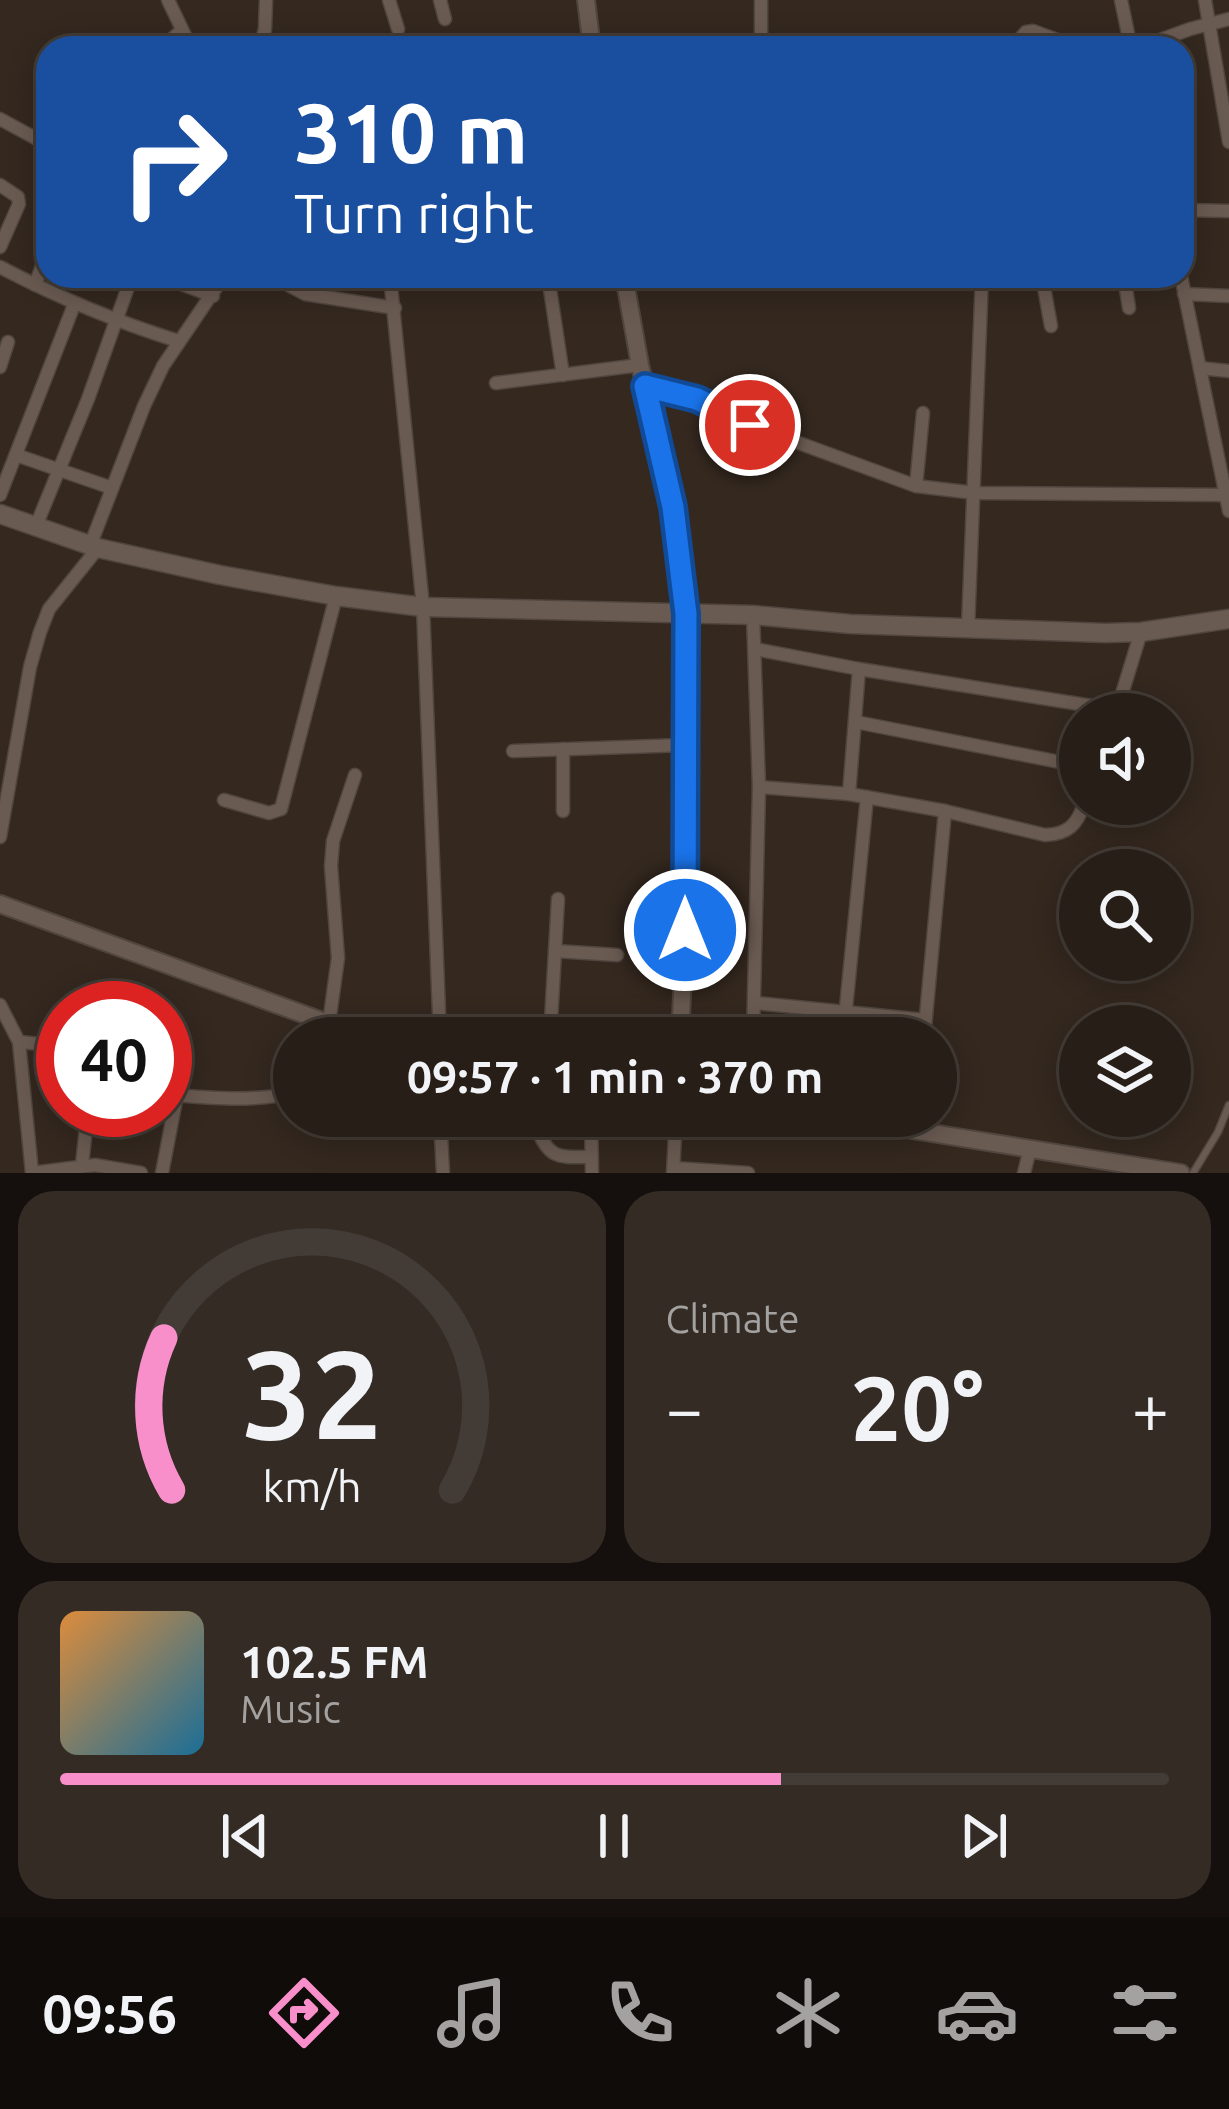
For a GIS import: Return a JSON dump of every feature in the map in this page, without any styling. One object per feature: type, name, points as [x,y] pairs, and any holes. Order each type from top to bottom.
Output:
[{"type":"main road","points":[[0,514],[94,547],[220,575],[423,607],[1141,632],[1229,620]]},
{"type":"street","points":[[168,0],[185,36]]},
{"type":"street","points":[[263,36],[266,0]]},
{"type":"street","points":[[389,0],[398,29]]},
{"type":"street","points":[[440,0],[445,19]]},
{"type":"street","points":[[586,0],[590,36]]},
{"type":"street","points":[[761,0],[761,36]]},
{"type":"street","points":[[1121,0],[1131,36]]},
{"type":"street","points":[[1204,0],[1229,142]]},
{"type":"street","points":[[1172,36],[1229,20]]},
{"type":"street","points":[[176,36],[182,30]]},
{"type":"street","points":[[0,119],[36,138]]},
{"type":"street","points":[[0,185],[18,197],[19,204],[0,247]]},
{"type":"street","points":[[1194,211],[1229,212]]},
{"type":"street","points":[[0,267],[35,285]]},
{"type":"street","points":[[41,288],[117,322],[178,341]]},
{"type":"street","points":[[36,526],[128,288]]},
{"type":"street","points":[[192,288],[213,296]]},
{"type":"street","points":[[0,837],[30,667],[49,609],[94,547],[144,406],[178,341],[217,288]]},
{"type":"street","points":[[294,288],[305,294],[395,308]]},
{"type":"street","points":[[392,288],[423,607],[439,1017]]},
{"type":"street","points":[[550,288],[563,375]]},
{"type":"street","points":[[626,288],[673,507],[686,614],[681,1017]]},
{"type":"street","points":[[968,628],[982,288]]},
{"type":"street","points":[[1044,288],[1051,326]]},
{"type":"street","points":[[1126,288],[1129,308]]},
{"type":"street","points":[[1183,288],[1229,511]]},
{"type":"street","points":[[1184,294],[1229,296]]},
{"type":"street","points":[[0,495],[74,305]]},
{"type":"street","points":[[0,367],[8,342]]},
{"type":"street","points":[[496,383],[640,365]]},
{"type":"street","points":[[1200,368],[1229,371]]},
{"type":"street","points":[[645,386],[697,399],[750,425],[916,486],[975,493],[1226,495]]},
{"type":"street","points":[[916,486],[923,413]]},
{"type":"street","points":[[16,454],[112,488]]},
{"type":"street","points":[[224,800],[269,813],[285,799],[336,596]]},
{"type":"street","points":[[753,615],[759,787],[755,1017]]},
{"type":"street","points":[[1122,693],[1141,632]]},
{"type":"street","points":[[755,649],[1059,702]]},
{"type":"street","points":[[849,794],[859,669]]},
{"type":"street","points":[[856,722],[1059,762]]},
{"type":"street","points":[[513,751],[684,746]]},
{"type":"street","points":[[563,749],[563,811]]},
{"type":"street","points":[[326,1017],[338,958],[333,841],[355,775]]},
{"type":"street","points":[[759,787],[867,797],[1046,835],[1060,834],[1074,825]]},
{"type":"street","points":[[845,1017],[867,797]]},
{"type":"street","points":[[926,1017],[945,811]]},
{"type":"street","points":[[551,1017],[557,898]]},
{"type":"street","points":[[0,904],[295,1017]]},
{"type":"street","points":[[555,951],[617,956]]},
{"type":"street","points":[[756,1003],[896,1017]]},
{"type":"street","points":[[0,1005],[19,1042],[32,1173],[82,1165],[141,1173]]},
{"type":"street","points":[[19,1042],[36,1044]]},
{"type":"street","points":[[192,1097],[273,1097]]},
{"type":"street","points":[[957,1133],[1181,1173]]},
{"type":"street","points":[[82,1165],[85,1137]]},
{"type":"street","points":[[161,1173],[166,1137]]},
{"type":"street","points":[[441,1137],[442,1173]]},
{"type":"street","points":[[540,1137],[550,1152],[591,1157]]},
{"type":"street","points":[[591,1137],[592,1173]]},
{"type":"street","points":[[675,1137],[674,1170],[748,1173]]},
{"type":"street","points":[[1024,1173],[1030,1149]]},
{"type":"lane","points":[[1193,1173],[1229,1105]]},
{"type":"route","points":[[685,930],[686,614],[673,507],[645,386],[697,399],[750,425]]}]
